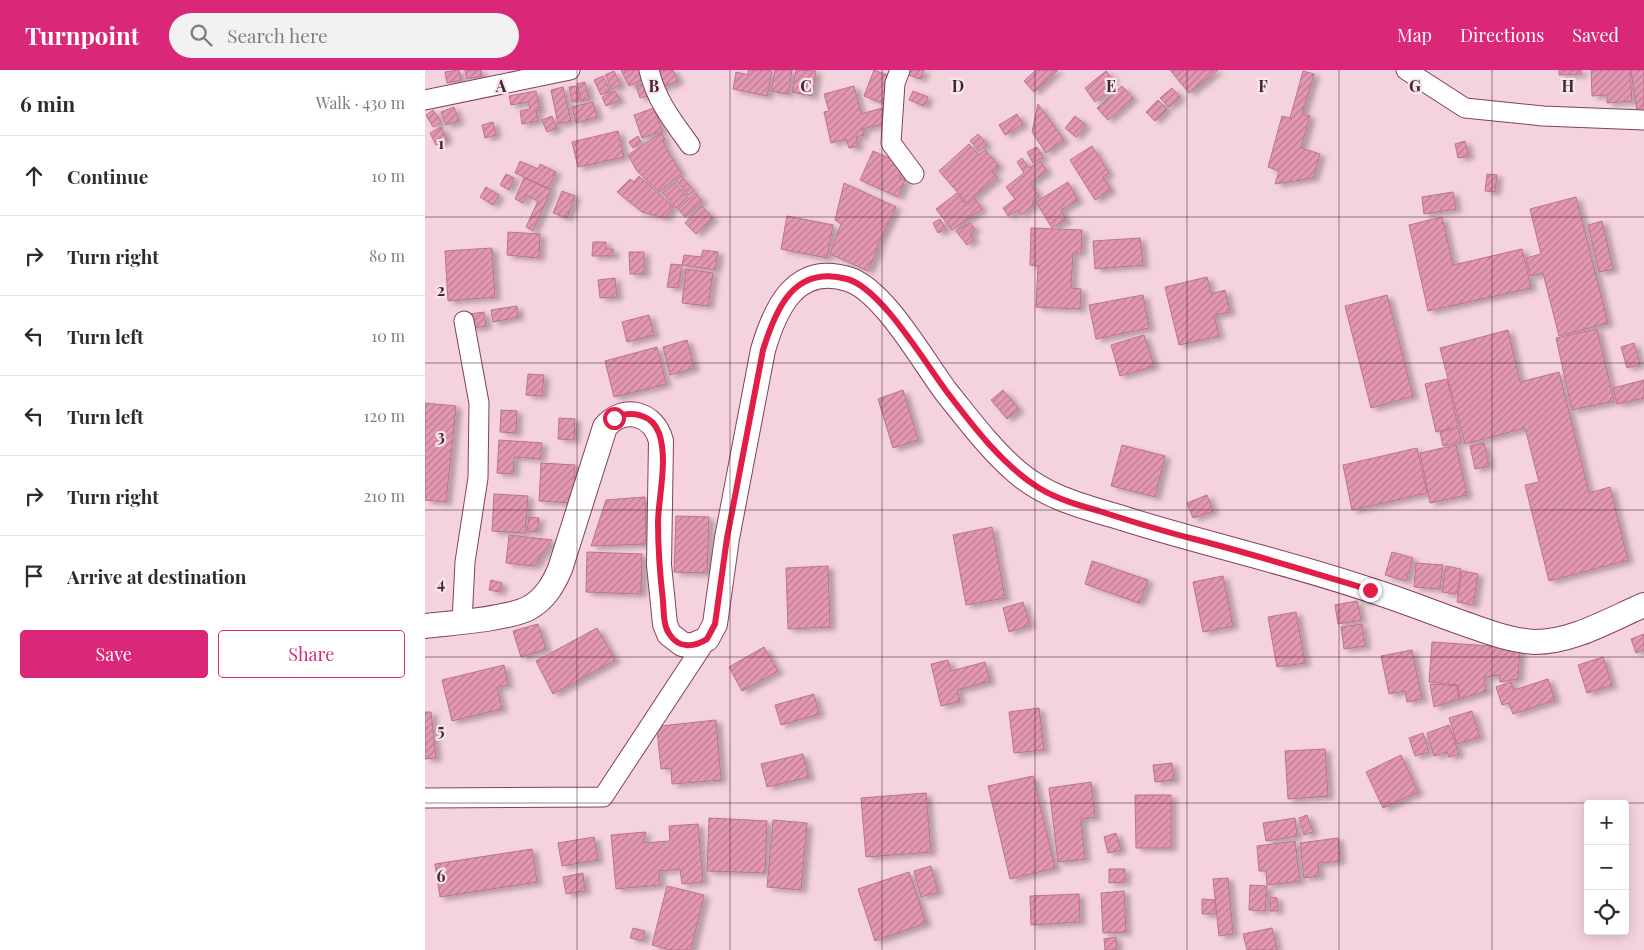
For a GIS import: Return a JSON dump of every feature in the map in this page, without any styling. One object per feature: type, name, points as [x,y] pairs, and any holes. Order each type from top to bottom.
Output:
[{"type":"street","points":[[425,100],[570,70]]},
{"type":"street","points":[[649,70],[653,88],[663,109],[690,145]]},
{"type":"street","points":[[901,70],[895,84],[891,143],[914,174]]},
{"type":"street","points":[[1407,70],[1465,108],[1543,116],[1644,120]]},
{"type":"street","points":[[425,798],[603,797],[715,624],[727,538],[763,350],[772,321],[785,298],[797,286],[823,276],[850,280],[867,291],[897,322],[948,393],[1001,456],[1017,472],[1040,488],[1063,500],[1152,528],[1262,557],[1370,590],[1502,636],[1535,642],[1559,639],[1644,604]]},
{"type":"street","points":[[462,622],[465,562],[478,478],[479,403],[464,320]]},
{"type":"street","points":[[425,626],[519,612],[541,600],[553,585],[560,569],[605,427],[621,415],[634,413],[641,415],[654,424],[661,441],[659,565],[665,624],[669,634],[682,644],[691,646],[707,639]]},
{"type":"building","points":[[459,70],[461,80],[447,83],[445,72]]},
{"type":"building","points":[[465,70],[481,70],[482,76],[467,79]]},
{"type":"building","points":[[621,70],[642,70],[646,78],[629,86]]},
{"type":"building","points":[[662,70],[673,70],[678,81],[658,89],[652,74]]},
{"type":"building","points":[[748,70],[772,70],[767,96],[733,89],[736,72],[748,75]]},
{"type":"building","points":[[775,70],[792,70],[788,94],[771,91]]},
{"type":"building","points":[[796,70],[816,71],[812,96],[792,92]]},
{"type":"building","points":[[874,70],[894,78],[884,104],[864,96]]},
{"type":"building","points":[[910,70],[924,70],[921,79],[908,75]]},
{"type":"building","points":[[1036,70],[1058,70],[1034,92],[1024,81]]},
{"type":"building","points":[[1170,70],[1218,70],[1189,93]]},
{"type":"building","points":[[1559,70],[1581,70],[1582,74],[1559,75]]},
{"type":"building","points":[[1591,70],[1630,70],[1632,101],[1607,103],[1607,95],[1592,96]]},
{"type":"building","points":[[1631,70],[1644,70],[1644,111],[1637,112]]},
{"type":"building","points":[[614,71],[621,85],[612,89],[605,75]]},
{"type":"building","points":[[1106,71],[1114,80],[1105,88],[1108,91],[1095,102],[1085,88]]},
{"type":"building","points":[[1303,71],[1314,74],[1302,114],[1310,116],[1301,148],[1320,154],[1313,178],[1275,184],[1279,171],[1268,167],[1282,116],[1290,118]]},
{"type":"building","points":[[603,76],[610,91],[601,95],[594,80]]},
{"type":"building","points":[[585,82],[589,99],[581,101],[577,84]]},
{"type":"building","points":[[646,83],[650,95],[640,98],[636,86]]},
{"type":"building","points":[[576,86],[579,101],[572,102],[569,87]]},
{"type":"building","points":[[854,86],[861,114],[882,108],[886,123],[862,129],[864,135],[856,137],[858,146],[849,148],[846,139],[831,143],[824,112],[829,111],[824,94]]},
{"type":"building","points":[[1122,86],[1133,98],[1108,120],[1097,108]]},
{"type":"building","points":[[563,87],[571,121],[558,124],[551,90]]},
{"type":"building","points":[[1172,88],[1180,97],[1169,107],[1160,98]]},
{"type":"building","points":[[536,91],[540,110],[536,111],[538,121],[522,124],[520,111],[530,109],[528,102],[511,105],[509,96]]},
{"type":"building","points":[[615,91],[620,100],[606,106],[602,97]]},
{"type":"building","points":[[913,91],[928,97],[924,106],[909,100]]},
{"type":"building","points":[[1158,100],[1167,109],[1155,121],[1146,112]]},
{"type":"building","points":[[593,102],[597,117],[576,123],[572,107]]},
{"type":"building","points":[[1038,104],[1064,140],[1046,153],[1032,132]]},
{"type":"building","points":[[454,107],[459,121],[446,125],[441,112]]},
{"type":"building","points":[[654,108],[662,131],[642,138],[634,115]]},
{"type":"building","points":[[433,110],[441,122],[433,127],[426,115]]},
{"type":"building","points":[[1017,114],[1023,124],[1005,135],[999,125]]},
{"type":"building","points":[[552,116],[557,128],[547,132],[542,120]]},
{"type":"building","points":[[1075,116],[1086,125],[1076,137],[1065,128]]},
{"type":"building","points":[[493,122],[496,135],[485,138],[482,125]]},
{"type":"building","points":[[441,127],[447,139],[436,145],[430,133]]},
{"type":"building","points":[[618,131],[624,157],[578,167],[572,142]]},
{"type":"building","points":[[661,133],[665,139],[663,141],[667,150],[681,173],[659,192],[637,171],[628,155]]},
{"type":"building","points":[[978,134],[987,144],[979,151],[970,141]]},
{"type":"building","points":[[638,136],[641,142],[633,148],[629,142]]},
{"type":"building","points":[[1465,141],[1469,156],[1458,158],[1455,144]]},
{"type":"building","points":[[969,144],[979,155],[985,150],[999,166],[992,172],[997,177],[967,203],[939,171]]},
{"type":"building","points":[[1092,146],[1109,173],[1103,177],[1111,190],[1095,200],[1070,160]]},
{"type":"building","points":[[1037,147],[1043,157],[1033,163],[1027,152]]},
{"type":"building","points":[[873,151],[905,165],[899,178],[905,180],[898,197],[860,180]]},
{"type":"building","points":[[1022,158],[1029,168],[1040,161],[1047,171],[1030,183],[1039,196],[1032,202],[1034,205],[1021,215],[1018,210],[1008,216],[1003,208],[1015,199],[1006,187],[1024,173],[1017,162]]},
{"type":"building","points":[[520,161],[538,169],[540,164],[556,172],[548,188],[515,173]]},
{"type":"building","points":[[506,174],[514,178],[509,190],[500,185]]},
{"type":"building","points":[[1487,174],[1497,175],[1495,192],[1485,191]]},
{"type":"building","points":[[639,176],[673,207],[665,218],[642,212],[617,192],[630,179],[634,182]]},
{"type":"building","points":[[681,176],[694,191],[688,195],[676,180]]},
{"type":"building","points":[[524,178],[551,190],[533,231],[526,227],[538,201],[526,195],[523,203],[515,199]]},
{"type":"building","points":[[1068,182],[1078,200],[1061,210],[1066,220],[1052,228],[1036,202]]},
{"type":"building","points":[[675,183],[687,197],[676,208],[663,193]]},
{"type":"building","points":[[844,183],[896,207],[877,246],[878,248],[868,271],[830,254],[841,224],[835,220]]},
{"type":"building","points":[[486,187],[499,195],[493,205],[480,197]]},
{"type":"building","points":[[562,191],[575,196],[567,218],[553,213]]},
{"type":"building","points":[[1453,192],[1456,209],[1424,214],[1422,197]]},
{"type":"building","points":[[696,193],[702,201],[685,217],[678,209]]},
{"type":"building","points":[[957,193],[966,205],[975,199],[982,209],[952,230],[936,209]]},
{"type":"building","points":[[1576,197],[1608,323],[1559,336],[1543,273],[1530,276],[1526,258],[1541,254],[1530,209]]},
{"type":"building","points":[[702,206],[713,218],[696,234],[685,223]]},
{"type":"building","points":[[787,216],[833,225],[827,258],[781,249]]},
{"type":"building","points":[[1442,217],[1453,265],[1522,249],[1531,288],[1428,311],[1409,225]]},
{"type":"building","points":[[940,219],[946,229],[938,233],[933,223]]},
{"type":"building","points":[[1602,221],[1613,269],[1599,272],[1588,225]]},
{"type":"building","points":[[970,223],[975,229],[970,234],[974,239],[967,245],[956,231]]},
{"type":"building","points":[[1031,228],[1082,230],[1081,253],[1073,253],[1071,288],[1081,289],[1080,309],[1036,307],[1038,266],[1030,265]]},
{"type":"building","points":[[508,232],[540,234],[539,258],[507,255]]},
{"type":"building","points":[[1140,238],[1143,265],[1095,269],[1093,241]]},
{"type":"building","points":[[593,242],[606,242],[606,249],[613,249],[613,256],[592,256]]},
{"type":"building","points":[[492,248],[495,297],[448,301],[445,251]]},
{"type":"building","points":[[703,250],[718,252],[715,270],[682,265],[684,255],[701,257]]},
{"type":"building","points":[[629,252],[644,252],[644,274],[630,274]]},
{"type":"building","points":[[671,264],[682,265],[678,288],[667,287]]},
{"type":"building","points":[[686,269],[713,273],[708,306],[682,303]]},
{"type":"building","points":[[1207,277],[1211,294],[1225,290],[1230,312],[1214,315],[1219,336],[1179,345],[1165,287]]},
{"type":"building","points":[[615,278],[617,297],[600,298],[598,280]]},
{"type":"building","points":[[1143,295],[1149,328],[1096,339],[1089,305]]},
{"type":"building","points":[[1387,295],[1413,396],[1371,408],[1345,306]]},
{"type":"building","points":[[517,306],[518,317],[493,322],[491,310]]},
{"type":"building","points":[[484,312],[486,326],[471,328],[470,314]]},
{"type":"building","points":[[649,315],[654,335],[627,342],[622,322]]},
{"type":"building","points":[[1597,329],[1614,401],[1572,410],[1556,338]]},
{"type":"building","points":[[1508,330],[1520,382],[1559,372],[1589,493],[1610,487],[1628,560],[1549,581],[1525,485],[1539,482],[1525,428],[1465,444],[1440,348]]},
{"type":"building","points":[[1144,335],[1154,366],[1120,376],[1111,345]]},
{"type":"building","points":[[687,340],[694,368],[670,375],[663,347]]},
{"type":"building","points":[[1634,343],[1640,364],[1627,368],[1621,347]]},
{"type":"building","points":[[657,347],[666,384],[614,397],[605,361]]},
{"type":"building","points":[[528,374],[544,375],[542,396],[526,395]]},
{"type":"building","points":[[1447,379],[1458,426],[1436,432],[1425,384]]},
{"type":"building","points":[[1644,380],[1644,398],[1617,404],[1613,388]]},
{"type":"building","points":[[903,390],[918,440],[893,448],[878,399]]},
{"type":"building","points":[[1003,390],[1019,409],[1007,419],[991,400]]},
{"type":"building","points":[[425,403],[456,406],[446,502],[425,500]]},
{"type":"building","points":[[501,410],[517,411],[516,433],[500,432]]},
{"type":"building","points":[[559,418],[575,419],[574,440],[558,439]]},
{"type":"building","points":[[1459,428],[1461,442],[1443,446],[1440,432]]},
{"type":"building","points":[[499,440],[542,443],[540,459],[514,457],[513,474],[497,473]]},
{"type":"building","points":[[1484,443],[1489,466],[1475,469],[1470,446]]},
{"type":"building","points":[[1122,445],[1165,456],[1155,497],[1111,486]]},
{"type":"building","points":[[1456,445],[1467,495],[1430,503],[1420,453]]},
{"type":"building","points":[[1417,448],[1427,493],[1352,510],[1343,465]]},
{"type":"building","points":[[541,463],[575,465],[573,503],[539,501]]},
{"type":"building","points":[[494,494],[528,496],[525,533],[492,531]]},
{"type":"building","points":[[1207,495],[1213,511],[1193,518],[1187,503]]},
{"type":"building","points":[[645,497],[646,544],[591,546],[606,500]]},
{"type":"building","points":[[676,516],[709,517],[707,573],[674,572]]},
{"type":"building","points":[[529,517],[539,518],[537,532],[527,531]]},
{"type":"building","points":[[992,527],[1005,598],[966,605],[953,535]]},
{"type":"building","points":[[509,535],[552,540],[534,566],[506,563]]},
{"type":"building","points":[[587,552],[642,554],[641,594],[586,592]]},
{"type":"building","points":[[1392,552],[1413,558],[1406,581],[1385,575]]},
{"type":"building","points":[[1092,561],[1148,580],[1139,603],[1085,584]]},
{"type":"building","points":[[1416,563],[1443,565],[1440,589],[1414,587]]},
{"type":"building","points":[[828,566],[830,627],[788,629],[786,568]]},
{"type":"building","points":[[1446,566],[1461,569],[1457,594],[1442,592]]},
{"type":"building","points":[[1462,571],[1478,574],[1473,605],[1457,602]]},
{"type":"building","points":[[1223,576],[1233,626],[1203,632],[1193,582]]},
{"type":"building","points":[[491,580],[502,583],[500,592],[489,590]]},
{"type":"building","points":[[1357,601],[1361,620],[1338,624],[1335,605]]},
{"type":"building","points":[[1023,602],[1030,625],[1009,632],[1003,608]]},
{"type":"building","points":[[1296,612],[1305,663],[1277,667],[1268,617]]},
{"type":"building","points":[[538,624],[546,649],[521,657],[513,631]]},
{"type":"building","points":[[1362,624],[1365,646],[1344,649],[1341,627]]},
{"type":"building","points":[[597,628],[615,660],[553,694],[536,661]]},
{"type":"building","points":[[1644,634],[1644,650],[1636,653],[1631,639]]},
{"type":"building","points":[[1432,642],[1520,648],[1518,679],[1500,682],[1499,675],[1484,677],[1486,691],[1460,699],[1458,685],[1429,682]]},
{"type":"building","points":[[764,647],[778,671],[742,691],[729,667]]},
{"type":"building","points":[[1412,650],[1422,699],[1407,702],[1405,691],[1389,694],[1381,656]]},
{"type":"building","points":[[1603,657],[1612,685],[1587,693],[1578,665]]},
{"type":"building","points":[[948,660],[951,671],[985,662],[990,681],[957,690],[960,701],[941,706],[931,664]]},
{"type":"building","points":[[504,665],[508,685],[497,687],[502,709],[452,721],[442,680]]},
{"type":"building","points":[[1548,679],[1555,700],[1513,714],[1509,703],[1502,705],[1496,687],[1511,682],[1514,690]]},
{"type":"building","points":[[1430,684],[1457,686],[1459,699],[1434,707]]},
{"type":"building","points":[[814,694],[819,714],[781,725],[775,705]]},
{"type":"building","points":[[1039,708],[1044,750],[1014,753],[1009,712]]},
{"type":"building","points":[[1472,711],[1480,737],[1457,744],[1449,718]]},
{"type":"building","points":[[425,712],[431,712],[436,758],[425,759]]},
{"type":"building","points":[[716,720],[721,780],[672,784],[671,768],[661,769],[657,730],[661,730],[661,726]]},
{"type":"building","points":[[1449,725],[1459,754],[1449,757],[1447,752],[1434,756],[1427,733]]},
{"type":"building","points":[[1423,733],[1429,752],[1415,756],[1409,738]]},
{"type":"building","points":[[1325,749],[1328,796],[1288,799],[1285,751]]},
{"type":"building","points":[[803,754],[809,777],[767,787],[761,764]]},
{"type":"building","points":[[1401,755],[1418,792],[1383,808],[1366,772]]},
{"type":"building","points":[[1172,763],[1174,780],[1155,782],[1153,765]]},
{"type":"building","points":[[1033,776],[1055,868],[1010,879],[988,786]]},
{"type":"building","points":[[1091,782],[1095,817],[1081,819],[1085,859],[1058,862],[1049,788]]},
{"type":"building","points":[[926,793],[931,852],[866,857],[861,798]]},
{"type":"building","points":[[1135,795],[1171,795],[1171,848],[1136,848]]},
{"type":"building","points":[[1307,815],[1313,832],[1304,835],[1299,818]]},
{"type":"building","points":[[709,818],[767,821],[765,873],[707,871]]},
{"type":"building","points":[[1295,818],[1297,836],[1266,841],[1263,823]]},
{"type":"building","points":[[773,820],[807,823],[801,890],[767,887]]},
{"type":"building","points":[[698,824],[703,882],[682,884],[680,869],[659,871],[660,885],[616,889],[611,835],[646,832],[643,843],[670,841],[669,826]]},
{"type":"building","points":[[1116,833],[1121,850],[1108,853],[1104,837]]},
{"type":"building","points":[[594,837],[598,860],[562,866],[558,843]]},
{"type":"building","points":[[1338,838],[1340,861],[1318,863],[1319,876],[1304,878],[1300,843]]},
{"type":"building","points":[[1295,841],[1300,881],[1267,885],[1266,871],[1259,871],[1257,846]]},
{"type":"building","points":[[532,849],[537,882],[440,897],[435,864]]},
{"type":"building","points":[[931,866],[938,892],[921,897],[914,871]]},
{"type":"building","points":[[1109,869],[1125,869],[1125,882],[1109,883]]},
{"type":"building","points":[[909,872],[926,923],[875,941],[858,889]]},
{"type":"building","points":[[583,873],[585,891],[566,894],[563,877]]},
{"type":"building","points":[[1228,878],[1233,934],[1219,936],[1213,879]]},
{"type":"building","points":[[1250,885],[1267,886],[1265,911],[1249,910]]},
{"type":"building","points":[[667,886],[704,895],[691,950],[670,950],[652,945]]},
{"type":"building","points":[[1124,891],[1126,932],[1103,933],[1101,893]]},
{"type":"building","points":[[1079,894],[1080,922],[1031,925],[1030,896]]},
{"type":"building","points":[[1270,897],[1277,898],[1278,911],[1270,911]]},
{"type":"building","points":[[1202,899],[1215,900],[1215,914],[1202,914]]},
{"type":"building","points":[[633,928],[645,931],[642,941],[630,938]]},
{"type":"building","points":[[1272,928],[1277,950],[1247,950],[1243,934]]},
{"type":"building","points":[[1116,937],[1117,950],[1105,950],[1104,939]]},
{"type":"route","points":[[614,418],[627,413],[641,415],[650,420],[659,432],[662,453],[658,522],[659,565],[665,624],[669,634],[682,644],[691,646],[699,644],[713,632],[727,538],[745,454],[763,350],[772,321],[785,298],[797,286],[807,280],[823,276],[850,280],[862,286],[897,322],[948,393],[1001,456],[1017,472],[1040,488],[1063,500],[1152,528],[1262,557],[1370,590]]}]
